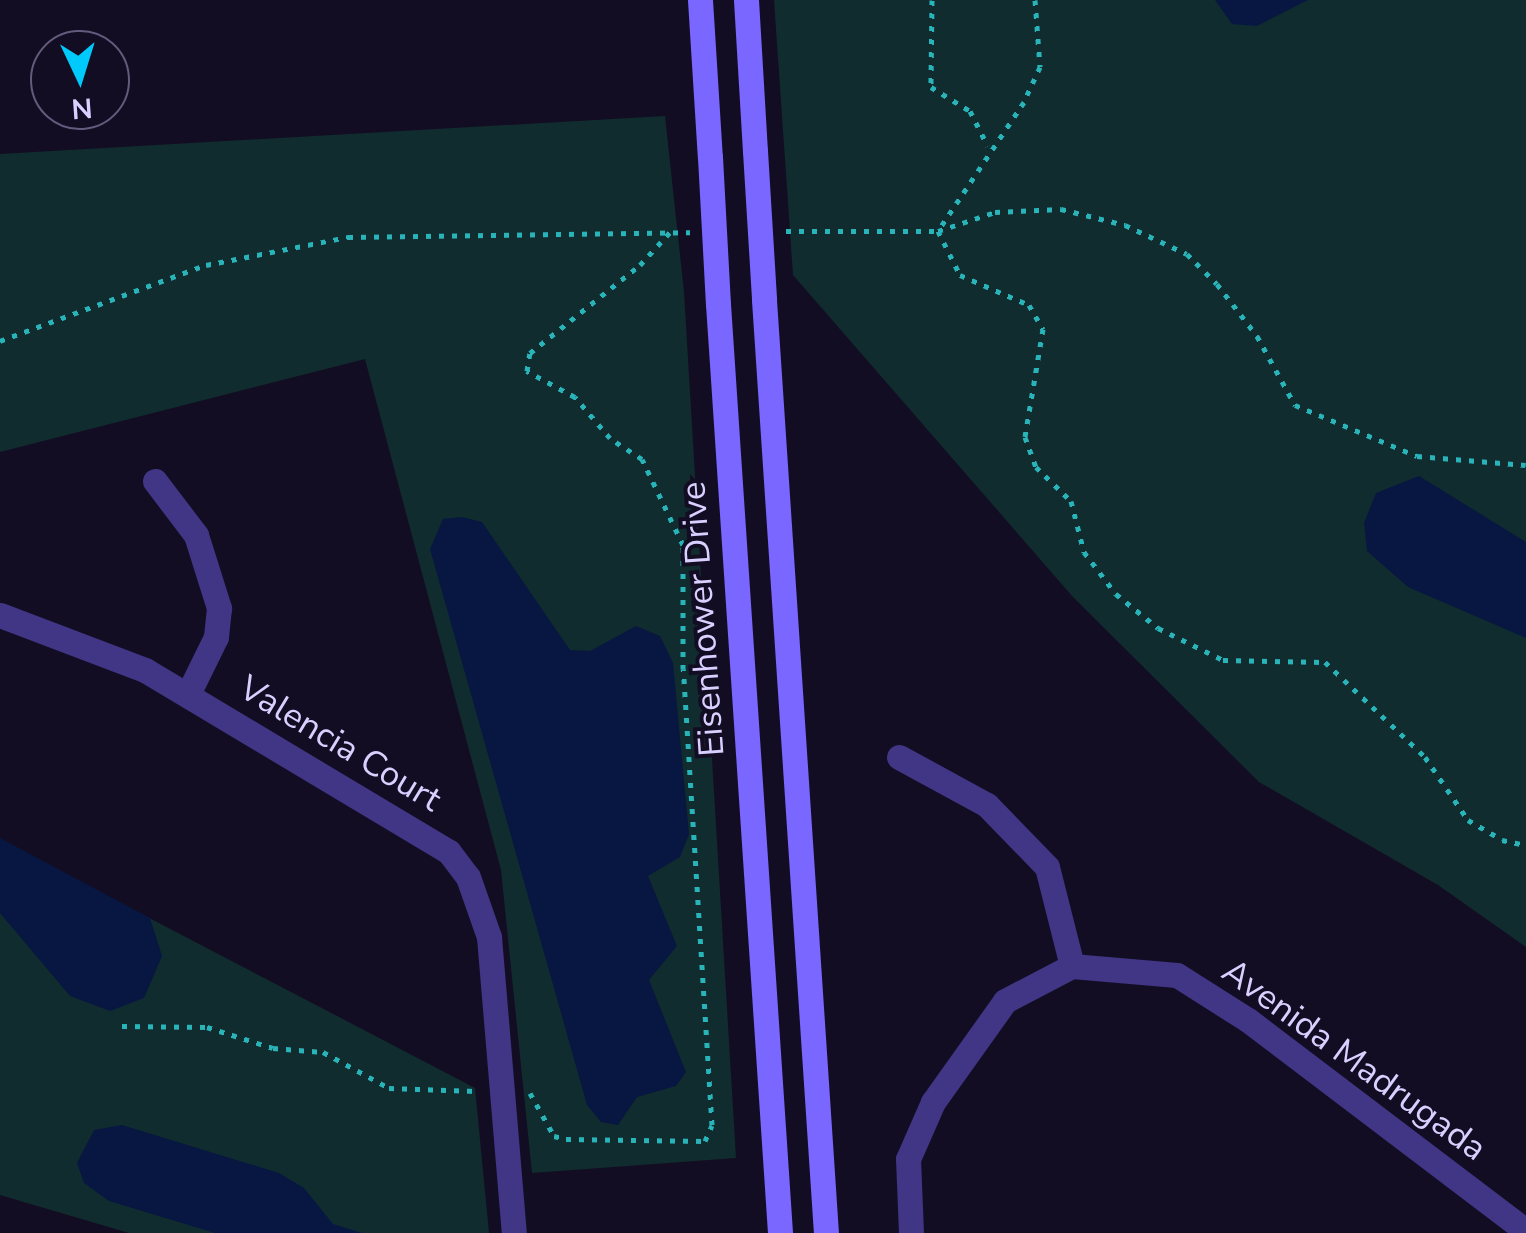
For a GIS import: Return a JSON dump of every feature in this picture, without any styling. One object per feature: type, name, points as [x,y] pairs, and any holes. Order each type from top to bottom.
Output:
[{"type":"main road","name":"Eisenhower Drive","points":[[700,0],[780,1233]]},
{"type":"main road","points":[[746,0],[826,1233]]},
{"type":"street","points":[[155,482],[196,535],[219,608],[216,637],[188,694]]},
{"type":"street","name":"Valencia Court","points":[[0,615],[84,642],[188,694],[449,852],[468,877],[490,937],[514,1233]]},
{"type":"street","points":[[899,756],[987,805],[1047,867],[1072,966],[1006,1000],[933,1102],[908,1158],[912,1233]]},
{"type":"street","name":"Avenida Madrugada","points":[[1072,966],[1177,975],[1248,1020],[1526,1231]]},
{"type":"path","points":[[932,0],[932,87],[970,111],[988,147]]},
{"type":"path","points":[[1035,0],[1040,66],[1024,102],[988,147],[938,231],[960,275],[1029,305],[1042,329],[1025,437],[1036,467],[1071,502],[1084,552],[1116,594],[1158,628],[1223,660],[1325,662],[1425,757],[1468,820],[1502,840],[1526,845]]},
{"type":"path","points":[[122,1026],[208,1027],[273,1048],[323,1052],[389,1088],[521,1087],[533,1095],[554,1136],[566,1139],[705,1141],[712,1125],[683,669],[684,545],[642,458],[610,438],[574,398],[526,371],[530,353],[640,265],[670,232]]},
{"type":"green space","points":[[774,0],[1526,0],[1526,947],[1438,885],[1259,782],[1072,596],[793,275]]},
{"type":"green space","points":[[665,116],[684,292],[736,1158],[532,1173],[501,870],[365,359],[0,452],[0,154]]},
{"type":"green space","points":[[0,848],[44,863],[475,1088],[489,1233],[129,1233],[0,1195]]},
{"type":"water","points":[[1215,0],[1308,0],[1257,26],[1232,24]]},
{"type":"water","points":[[1419,476],[1526,542],[1526,638],[1408,587],[1367,551],[1364,523],[1376,493]]},
{"type":"water","points":[[462,517],[482,522],[570,650],[590,651],[636,626],[660,636],[673,663],[689,834],[680,857],[648,876],[677,946],[649,980],[686,1072],[676,1086],[637,1097],[618,1125],[601,1122],[587,1105],[430,549],[443,519]]},
{"type":"water","points":[[0,838],[150,918],[162,956],[144,998],[110,1011],[70,996],[0,913]]},
{"type":"water","points":[[122,1125],[279,1173],[304,1188],[333,1224],[362,1233],[215,1233],[109,1201],[84,1183],[77,1163],[94,1130]]}]
